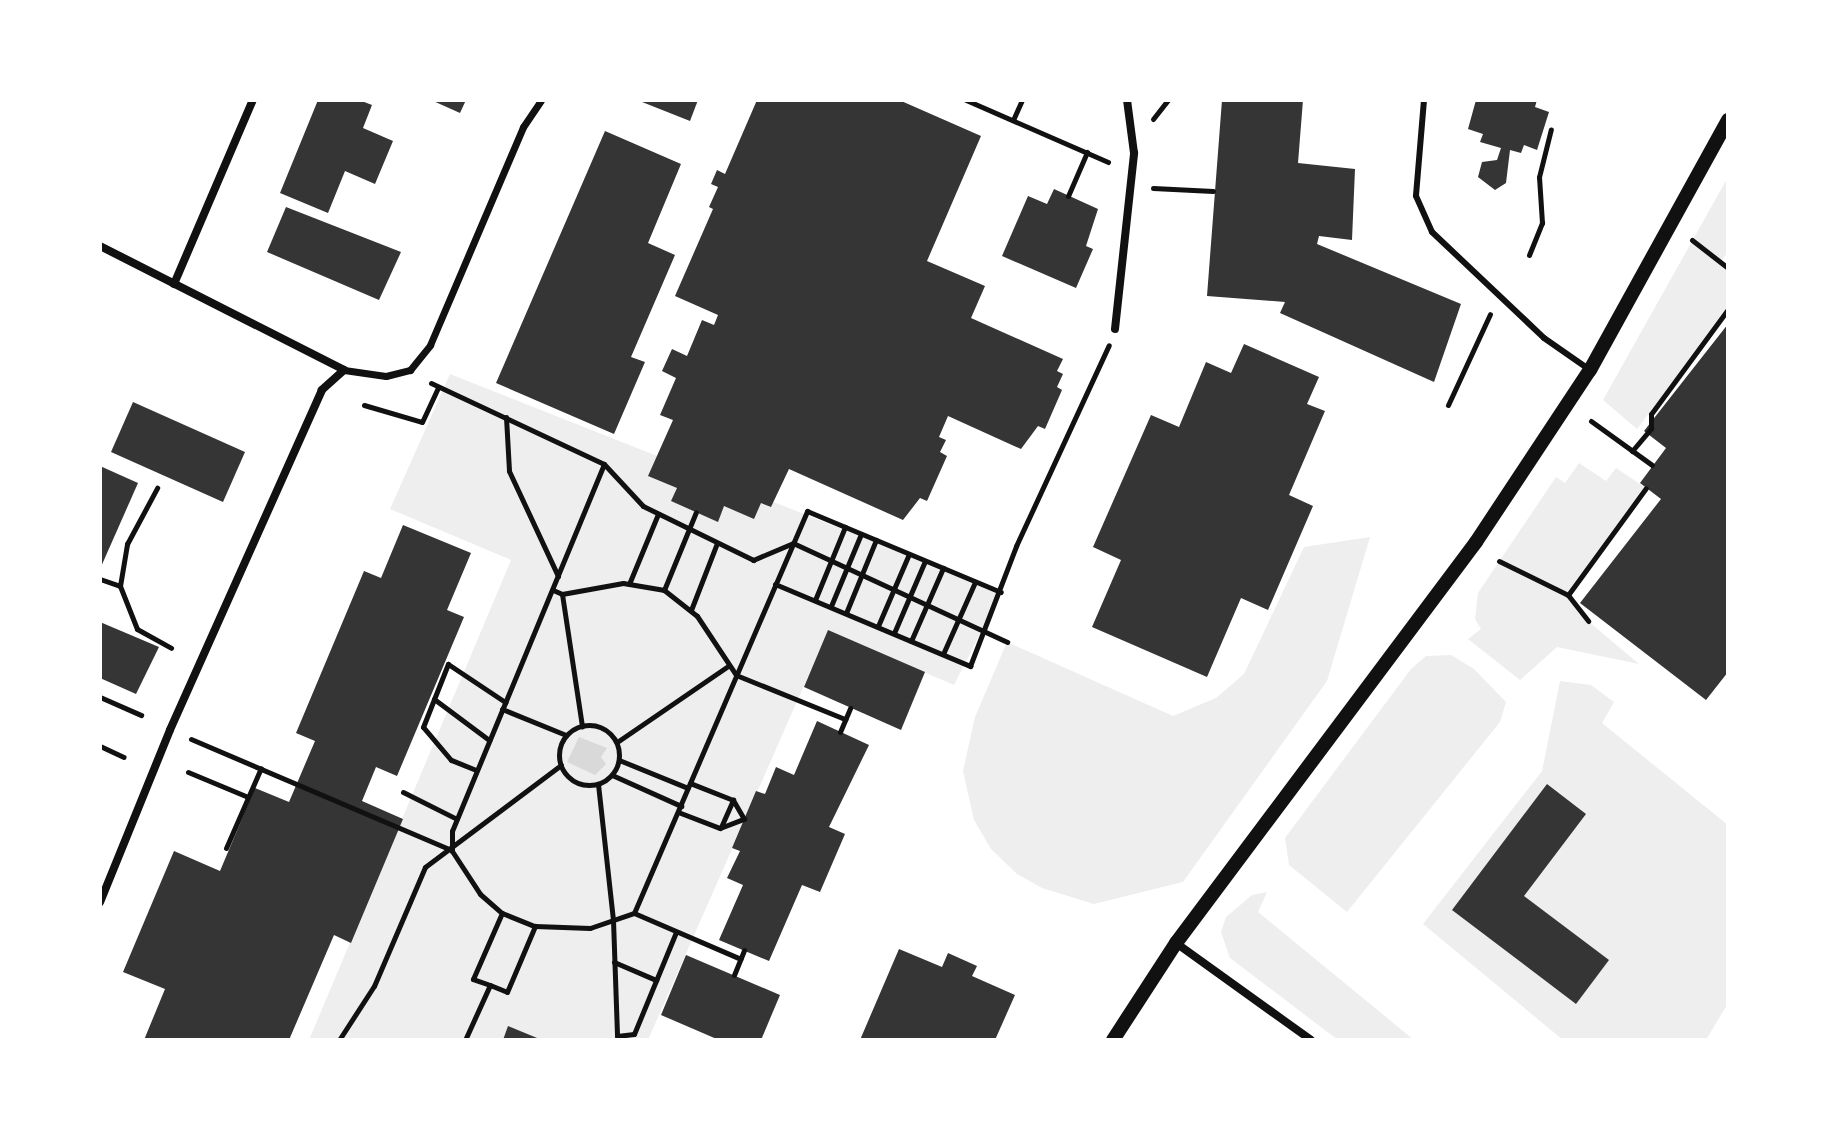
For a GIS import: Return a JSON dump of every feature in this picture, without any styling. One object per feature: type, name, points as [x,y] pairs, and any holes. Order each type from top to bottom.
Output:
[{"type":"street","points":[[174,284],[253,100]]},
{"type":"street","points":[[100,246],[344,370],[386,376],[410,370],[430,345],[523,127],[541,100]]},
{"type":"street","points":[[1115,329],[1134,153],[1127,100]]},
{"type":"street","points":[[1113,1040],[1176,943],[1475,544],[1590,370],[1728,120]]},
{"type":"street","points":[[100,902],[170,730],[322,390],[344,370]]},
{"type":"street","points":[[1176,943],[1311,1040]]},
{"type":"lane","points":[[1424,100],[1416,196],[1432,232],[1544,338],[1590,370]]},
{"type":"path","points":[[966,100],[1108,162]]},
{"type":"path","points":[[1013,120],[1022,100]]},
{"type":"path","points":[[1153,119],[1168,100]]},
{"type":"path","points":[[1529,255],[1542,223],[1539,177],[1551,129]]},
{"type":"path","points":[[1068,196],[1087,152]]},
{"type":"path","points":[[1153,188],[1213,191]]},
{"type":"path","points":[[1692,240],[1728,268]]},
{"type":"path","points":[[1632,451],[1651,428],[1651,414],[1728,309]]},
{"type":"path","points":[[1448,405],[1490,314]]},
{"type":"path","points":[[775,584],[970,666],[1001,592],[1016,546],[1115,329]]},
{"type":"path","points":[[431,383],[604,464],[643,506],[753,560],[793,543],[1007,642]]},
{"type":"path","points":[[364,405],[422,422],[438,387]]},
{"type":"path","points":[[506,417],[509,471],[558,577]]},
{"type":"path","points":[[1591,421],[1652,465]]},
{"type":"path","points":[[604,464],[476,770],[457,819],[452,851],[463,873],[502,913],[535,926],[572,931],[634,913],[741,959]]},
{"type":"path","points":[[157,488],[127,544],[120,586],[137,629],[171,648]]},
{"type":"path","points":[[1568,595],[1646,488]]},
{"type":"path","points":[[634,913],[807,511],[1001,592]]},
{"type":"path","points":[[664,590],[696,512]]},
{"type":"path","points":[[629,584],[658,514]]},
{"type":"path","points":[[815,600],[846,527]]},
{"type":"path","points":[[831,606],[861,534]]},
{"type":"path","points":[[846,613],[876,540]]},
{"type":"path","points":[[691,610],[717,543]]},
{"type":"path","points":[[878,626],[909,554]]},
{"type":"path","points":[[894,633],[925,560]]},
{"type":"path","points":[[1499,561],[1568,595],[1588,621]]},
{"type":"path","points":[[911,641],[943,568]]},
{"type":"path","points":[[100,579],[120,586]]},
{"type":"path","points":[[943,654],[975,582]]},
{"type":"path","points":[[553,590],[562,594],[629,584],[664,590],[691,610],[736,675],[845,719]]},
{"type":"path","points":[[562,594],[582,726]]},
{"type":"path","points":[[476,770],[451,760],[423,727],[448,664],[504,706],[566,735]]},
{"type":"path","points":[[617,742],[729,666]]},
{"type":"path","points":[[100,697],[141,715]]},
{"type":"path","points":[[434,699],[489,740]]},
{"type":"path","points":[[840,732],[850,708]]},
{"type":"path","points":[[561,765],[572,780],[598,784],[612,775],[619,760],[617,742],[602,728],[582,726],[566,735]]},
{"type":"path","points":[[339,1040],[374,986],[425,867],[435,855],[452,851],[561,765],[566,735]]},
{"type":"path","points":[[191,739],[452,851]]},
{"type":"path","points":[[100,746],[124,757]]},
{"type":"path","points":[[612,775],[720,828],[744,819],[733,800],[619,760]]},
{"type":"path","points":[[226,848],[261,768]]},
{"type":"path","points":[[188,772],[248,797]]},
{"type":"path","points":[[598,784],[613,920],[617,1036],[634,1034],[676,932]]},
{"type":"path","points":[[403,792],[457,819]]},
{"type":"path","points":[[720,828],[733,800]]},
{"type":"path","points":[[502,913],[473,979],[507,992],[535,926]]},
{"type":"path","points":[[734,975],[744,950]]},
{"type":"path","points":[[614,962],[656,980]]},
{"type":"path","points":[[465,1040],[490,985]]},
{"type":"shaded area","points":[[1728,177],[1728,251],[1721,262],[1705,251],[1728,272],[1728,308],[1637,429],[1603,400]]},
{"type":"shaded area","points":[[450,374],[1001,592],[954,685],[828,631],[648,1040],[309,1040],[511,560],[390,509]]},
{"type":"shaded area","points":[[1579,463],[1606,481],[1616,468],[1646,488],[1568,595],[1588,621],[1639,664],[1557,647],[1520,680],[1468,639],[1481,629],[1475,619],[1478,593],[1556,477],[1565,483]]},
{"type":"shaded area","points":[[1370,537],[1327,681],[1183,882],[1094,904],[1042,888],[1017,874],[991,849],[974,820],[963,771],[975,717],[1007,642],[1173,716],[1216,698],[1244,674],[1304,547]]},
{"type":"shaded area","points":[[1451,655],[1474,669],[1506,702],[1500,722],[1347,912],[1289,865],[1285,838],[1411,669],[1426,656]]},
{"type":"shaded area","points":[[1560,681],[1591,685],[1614,702],[1602,723],[1728,825],[1728,1003],[1706,1040],[1563,1040],[1423,924],[1542,771]]},
{"type":"shaded area","points":[[579,737],[607,748],[601,757],[606,764],[595,775],[567,762]]},
{"type":"shaded area","points":[[1267,892],[1258,912],[1414,1040],[1338,1040],[1230,958],[1221,932],[1226,917],[1252,895]]},
{"type":"building","points":[[318,100],[359,100],[372,105],[363,128],[393,141],[375,184],[345,171],[328,213],[280,193]]},
{"type":"building","points":[[431,100],[466,100],[460,113]]},
{"type":"building","points":[[637,100],[698,100],[690,121]]},
{"type":"building","points":[[757,100],[899,100],[981,136],[927,261],[985,286],[971,318],[1063,359],[1057,371],[1063,374],[1057,387],[1062,390],[1045,429],[1038,426],[1021,449],[948,416],[939,437],[946,440],[940,452],[947,456],[927,501],[920,498],[903,520],[789,469],[771,507],[761,503],[754,519],[724,506],[718,522],[671,501],[677,488],[648,476],[673,420],[660,415],[676,378],[662,371],[672,349],[687,356],[702,320],[714,325],[718,315],[675,296],[713,209],[709,207],[718,187],[711,184],[717,170],[725,174]]},
{"type":"building","points":[[1222,100],[1303,100],[1298,163],[1355,169],[1352,240],[1319,236],[1317,244],[1461,304],[1434,382],[1280,313],[1285,302],[1207,296]]},
{"type":"building","points":[[1476,100],[1537,100],[1535,107],[1549,112],[1537,150],[1524,145],[1521,153],[1510,150],[1506,183],[1495,190],[1478,177],[1482,162],[1497,160],[1501,148],[1480,142],[1483,134],[1468,129]]},
{"type":"building","points":[[605,131],[681,164],[648,243],[675,255],[631,357],[645,362],[614,434],[496,383]]},
{"type":"building","points":[[1054,189],[1098,209],[1086,246],[1093,249],[1076,288],[1002,256],[1028,196],[1047,204]]},
{"type":"building","points":[[286,207],[401,252],[379,300],[267,252]]},
{"type":"building","points":[[1728,324],[1728,672],[1706,700],[1580,603],[1661,499],[1640,483],[1666,448],[1644,431]]},
{"type":"building","points":[[1244,344],[1319,377],[1307,404],[1325,411],[1289,495],[1313,506],[1268,610],[1241,598],[1207,677],[1092,627],[1121,560],[1093,547],[1151,415],[1179,427],[1206,362],[1231,373]]},
{"type":"building","points":[[133,402],[245,452],[223,502],[111,452]]},
{"type":"building","points":[[100,466],[138,483],[100,569]]},
{"type":"building","points":[[403,525],[471,553],[447,610],[464,617],[397,776],[376,767],[362,801],[403,819],[351,943],[334,935],[289,1040],[144,1040],[165,989],[123,972],[174,851],[220,871],[255,788],[289,802],[315,741],[296,733],[364,571],[381,578]]},
{"type":"building","points":[[100,622],[159,647],[136,694],[100,678]]},
{"type":"building","points":[[828,630],[925,672],[901,730],[804,687]]},
{"type":"building","points":[[817,721],[869,745],[829,827],[845,834],[820,892],[802,885],[769,961],[719,940],[743,885],[727,878],[740,851],[732,848],[756,791],[765,794],[776,767],[794,775]]},
{"type":"building","points":[[1547,784],[1586,814],[1524,896],[1609,960],[1576,1004],[1452,910]]},
{"type":"building","points":[[899,949],[942,967],[948,953],[977,966],[972,976],[1015,995],[995,1040],[860,1040]]},
{"type":"building","points":[[686,955],[780,995],[761,1040],[719,1040],[661,1015]]},
{"type":"building","points":[[508,1026],[542,1040],[503,1040]]}]
